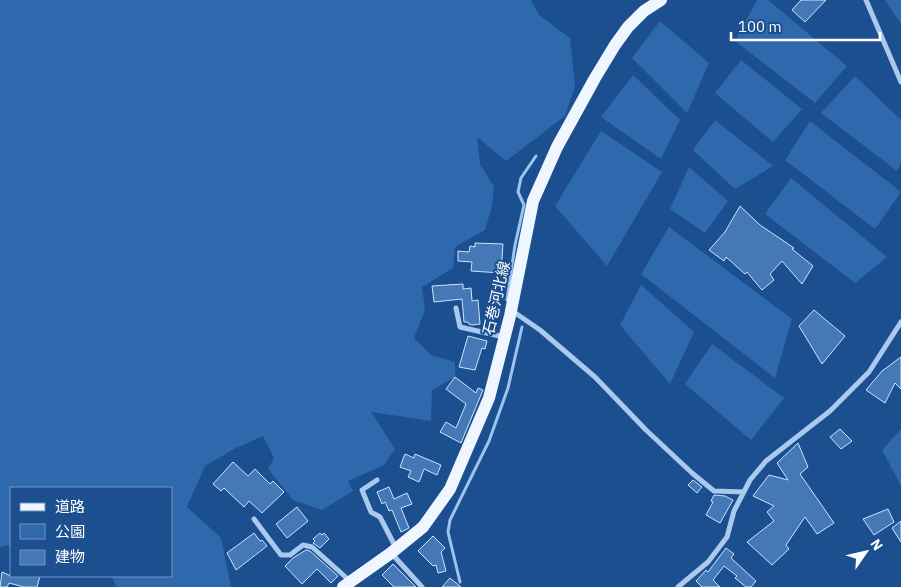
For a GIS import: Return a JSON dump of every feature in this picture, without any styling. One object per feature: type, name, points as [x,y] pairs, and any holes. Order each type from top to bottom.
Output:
[{"type":"main road","name":"石巻河北線","points":[[347,584],[394,551],[423,527],[450,490],[489,398],[511,310],[533,202],[557,147],[594,78],[628,27],[644,11],[661,0]]},
{"type":"street","points":[[866,0],[901,82]]},
{"type":"street","points":[[456,308],[460,327],[504,337]]},
{"type":"street","points":[[511,310],[540,330],[596,377],[646,430],[692,473],[714,490],[744,492]]},
{"type":"street","points":[[678,587],[708,562],[727,537],[734,512],[750,480],[766,461],[830,411],[869,372],[901,322]]},
{"type":"street","points":[[377,480],[362,490],[371,512],[380,517],[394,551],[422,587]]},
{"type":"street","points":[[254,519],[281,555],[290,555],[303,545],[312,547],[347,584]]},
{"type":"green space","points":[[0,0],[531,0],[539,15],[570,38],[575,86],[565,116],[506,161],[477,137],[480,164],[494,187],[492,206],[485,230],[455,247],[453,268],[422,287],[425,310],[414,338],[431,355],[455,362],[455,377],[432,390],[431,421],[371,412],[395,449],[384,465],[348,481],[353,491],[322,510],[293,500],[268,469],[274,458],[263,436],[234,449],[205,466],[187,507],[221,538],[231,587],[116,587],[112,577],[172,577],[172,487],[10,487],[10,545],[0,547]]},
{"type":"green space","points":[[757,0],[768,0],[847,66],[815,103],[735,41]]},
{"type":"green space","points":[[885,0],[901,0],[901,24]]},
{"type":"green space","points":[[660,21],[709,63],[687,113],[632,58]]},
{"type":"green space","points":[[741,60],[802,109],[773,142],[715,93]]},
{"type":"green space","points":[[633,75],[680,120],[661,159],[601,117]]},
{"type":"green space","points":[[855,76],[901,120],[901,162],[897,171],[821,113]]},
{"type":"green space","points":[[715,120],[773,166],[735,189],[693,150]]},
{"type":"green space","points":[[810,121],[901,192],[875,229],[785,160]]},
{"type":"green space","points":[[601,131],[662,172],[607,266],[555,206]]},
{"type":"green space","points":[[689,167],[728,201],[705,233],[670,209]]},
{"type":"green space","points":[[791,178],[887,257],[855,283],[765,214]]},
{"type":"green space","points":[[669,227],[792,319],[775,378],[641,274]]},
{"type":"green space","points":[[641,285],[694,332],[670,384],[620,325]]},
{"type":"green space","points":[[712,344],[784,398],[751,440],[685,384]]},
{"type":"green space","points":[[901,429],[901,486],[882,450]]},
{"type":"building","points":[[801,0],[826,0],[805,22],[792,10]]},
{"type":"building","points":[[740,206],[760,225],[794,248],[792,249],[813,266],[802,284],[782,261],[770,274],[774,280],[762,290],[747,272],[745,274],[726,257],[724,261],[709,250],[725,232]]},
{"type":"building","points":[[475,243],[503,244],[501,273],[471,271],[472,262],[458,261],[458,251],[469,252],[470,246],[475,247]]},
{"type":"building","points":[[463,284],[463,289],[471,288],[472,301],[478,300],[480,324],[472,325],[464,322],[462,299],[434,302],[432,286]]},
{"type":"building","points":[[814,310],[845,336],[822,364],[799,326]]},
{"type":"building","points":[[468,336],[487,341],[485,349],[482,348],[475,370],[459,367]]},
{"type":"building","points":[[901,357],[901,389],[895,383],[885,403],[866,390],[882,371]]},
{"type":"building","points":[[455,377],[476,393],[478,388],[483,390],[461,443],[440,432],[446,422],[456,428],[466,404],[446,389]]},
{"type":"building","points":[[840,429],[852,441],[841,449],[830,437]]},
{"type":"building","points":[[798,443],[808,467],[800,474],[834,523],[817,534],[805,517],[786,545],[789,549],[772,565],[747,542],[774,521],[767,512],[774,506],[753,496],[769,475],[788,480],[777,463]]},
{"type":"building","points":[[405,454],[414,458],[415,454],[441,465],[437,475],[424,469],[419,482],[408,477],[411,471],[400,467]]},
{"type":"building","points":[[233,462],[248,476],[255,469],[270,484],[273,481],[284,492],[262,513],[249,501],[244,507],[224,488],[221,491],[213,484]]},
{"type":"building","points":[[693,480],[702,487],[697,493],[688,485]]},
{"type":"building","points":[[389,487],[394,499],[407,493],[412,504],[401,508],[409,528],[401,532],[392,510],[389,511],[385,502],[382,504],[377,492]]},
{"type":"building","points":[[714,495],[725,496],[733,500],[720,523],[706,515],[713,502],[711,501]]},
{"type":"building","points":[[297,507],[308,521],[287,538],[276,524]]},
{"type":"building","points":[[888,509],[894,522],[874,535],[863,519]]},
{"type":"building","points":[[901,521],[901,542],[892,528]]},
{"type":"building","points":[[254,533],[267,546],[236,570],[227,553]]},
{"type":"building","points":[[320,533],[322,535],[324,533],[329,539],[320,548],[313,543],[315,541],[313,539]]},
{"type":"building","points":[[433,536],[445,548],[441,552],[446,571],[438,573],[436,565],[433,566],[418,551]]},
{"type":"building","points":[[726,548],[734,554],[731,558],[756,581],[751,587],[746,587],[735,578],[737,576],[724,566],[713,580],[720,587],[702,587],[696,581],[706,570],[708,572]]},
{"type":"building","points":[[306,550],[310,551],[338,576],[331,583],[317,569],[302,584],[285,566],[293,558]]},
{"type":"building","points":[[393,564],[416,587],[394,587],[382,575]]},
{"type":"building","points":[[2,572],[10,577],[40,577],[37,587],[24,587],[9,583],[7,587],[0,587]]},
{"type":"building","points":[[450,578],[461,587],[442,587]]},
{"type":"waterway","points":[[507,300],[515,245],[524,205],[518,192],[521,178],[536,156]]},
{"type":"waterway","points":[[460,582],[448,532],[450,520],[489,441],[508,388],[522,327]]}]
